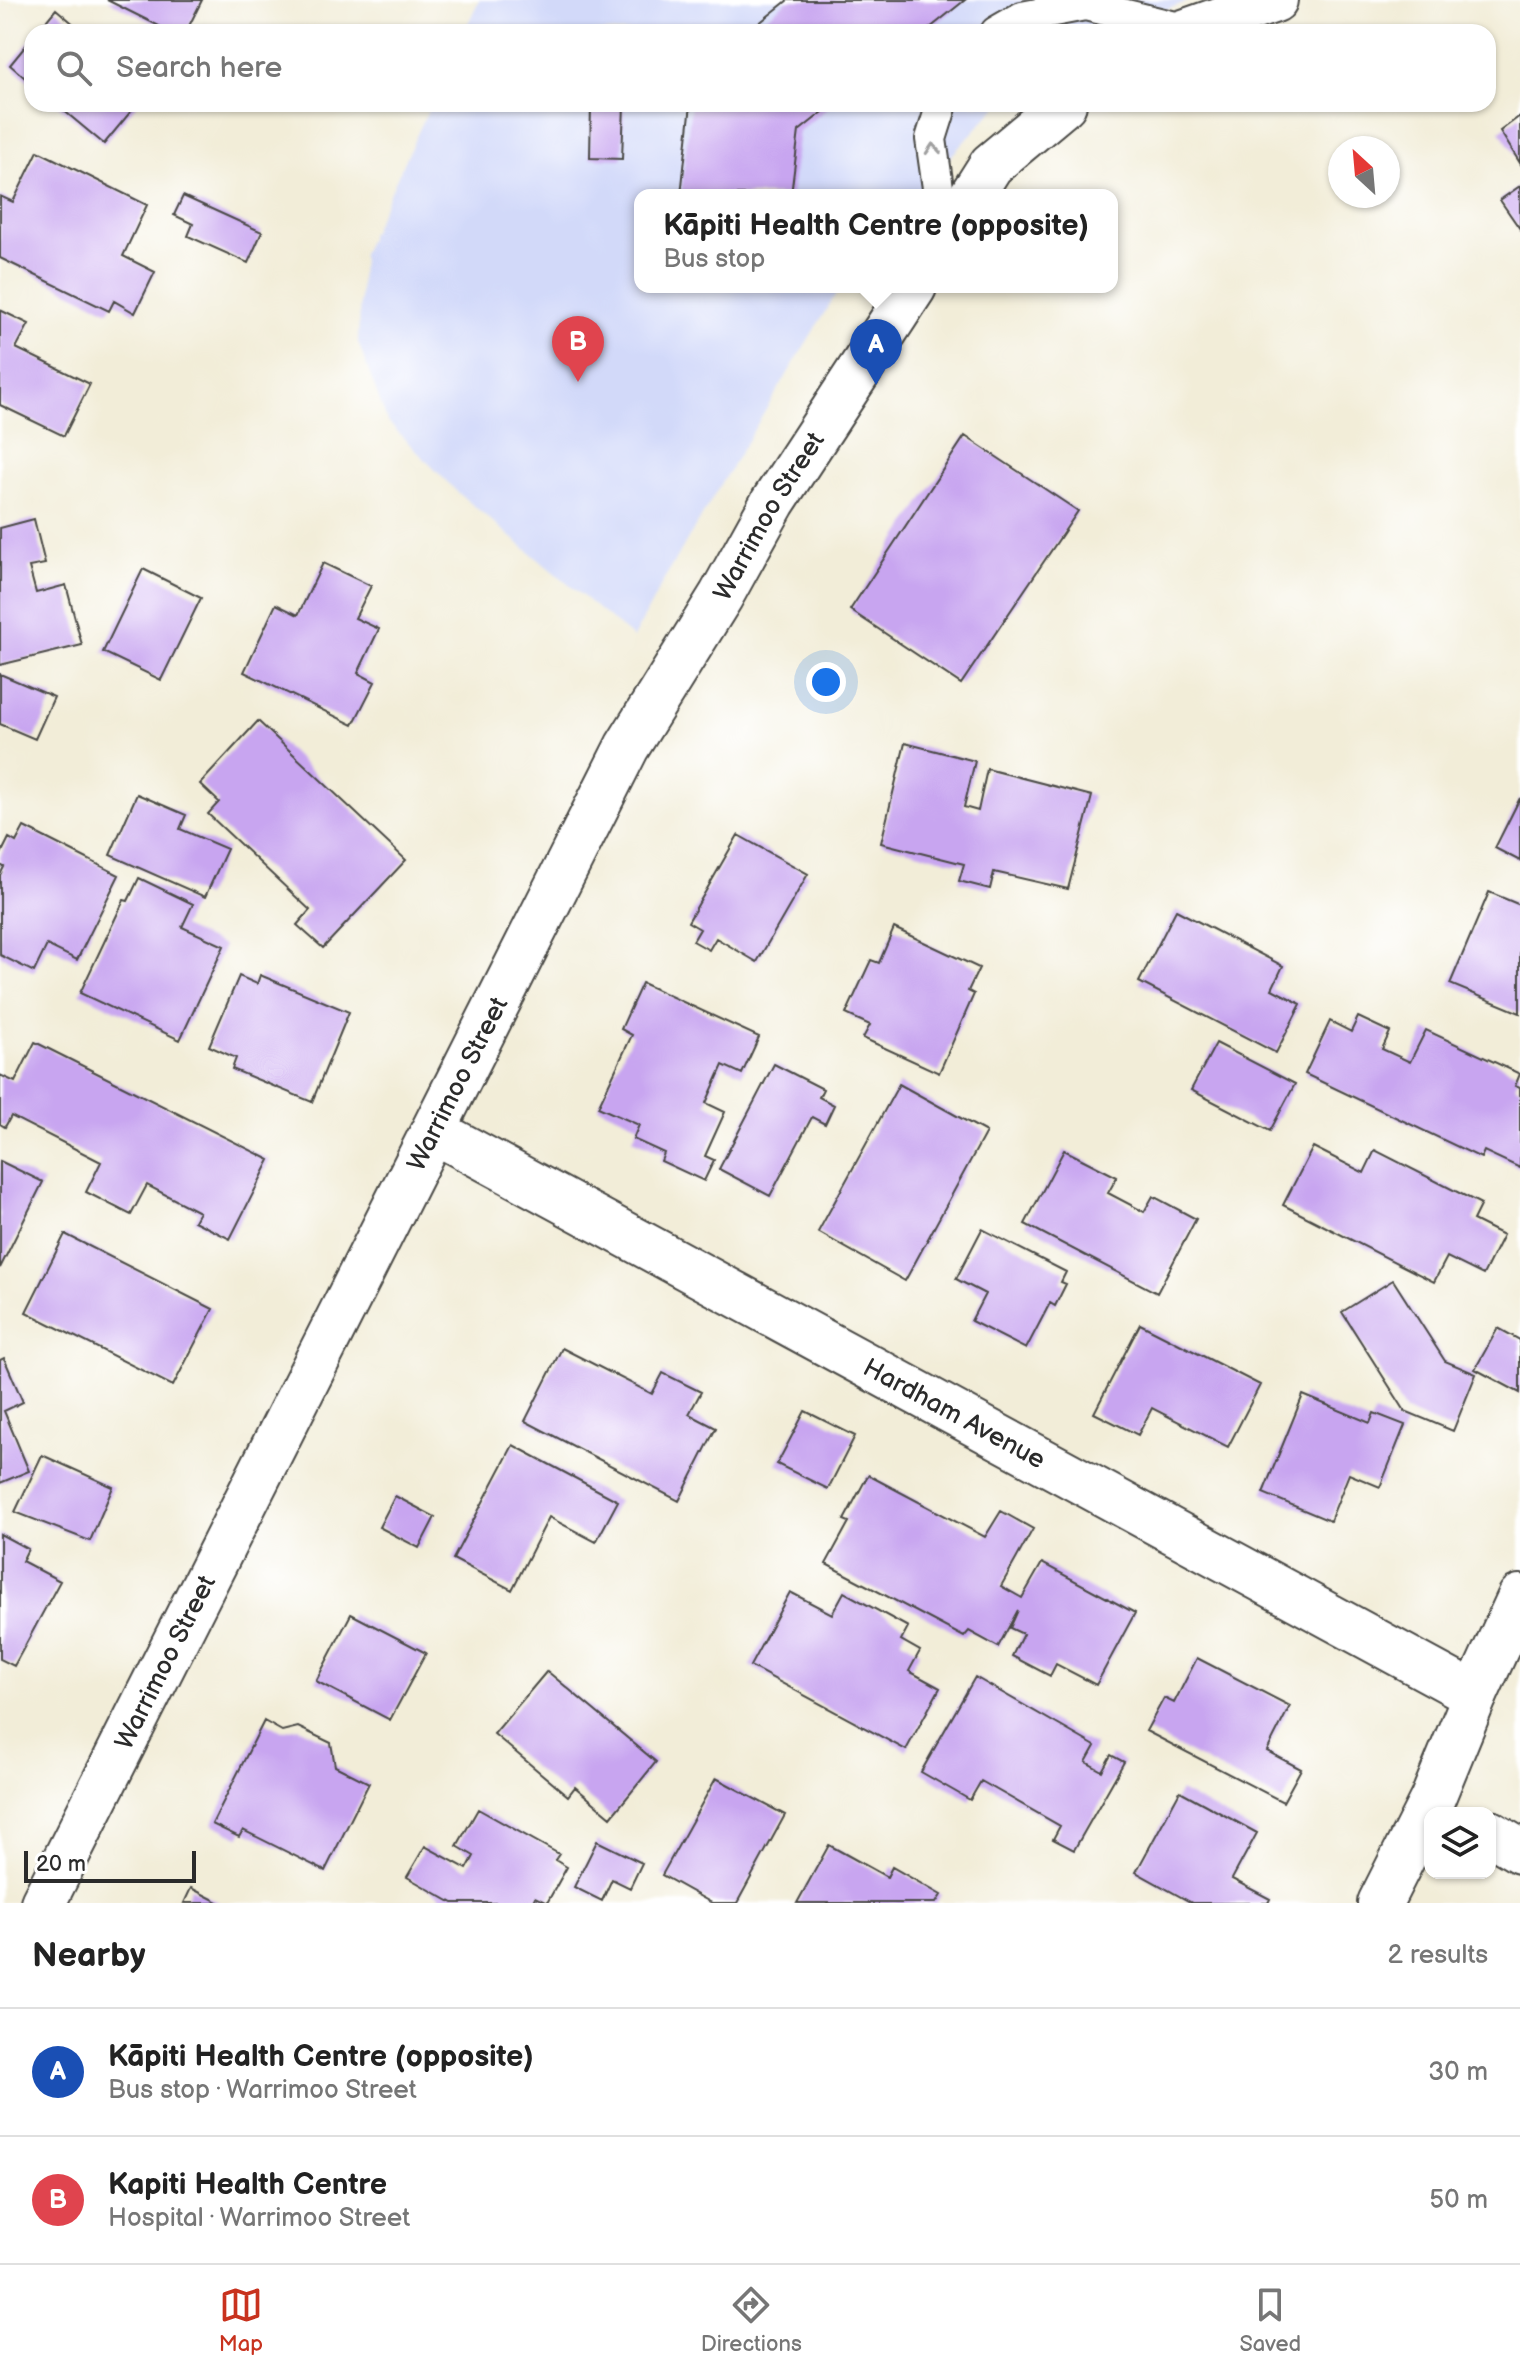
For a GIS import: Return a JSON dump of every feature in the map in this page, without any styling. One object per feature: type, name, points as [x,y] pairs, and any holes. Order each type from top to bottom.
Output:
[{"type":"street","points":[[1206,24],[1275,0]]},
{"type":"street","points":[[976,189],[991,165],[1054,112]]},
{"type":"street","name":"Warrimoo Street","points":[[43,1903],[627,747],[721,596],[773,502],[910,293]]},
{"type":"street","name":"Hardham Avenue","points":[[434,1131],[1475,1695]]},
{"type":"street","points":[[1443,1807],[1475,1695],[1520,1597]]},
{"type":"street","points":[[1380,1903],[1424,1836]]},
{"type":"street","points":[[1496,1837],[1520,1851]]},
{"type":"lane","points":[[1010,24],[1022,17],[1085,5],[1159,24]]},
{"type":"lane","points":[[938,189],[931,139],[939,112]]},
{"type":"shaded area","points":[[479,0],[1191,0],[1131,24],[468,24]]},
{"type":"shaded area","points":[[427,112],[992,112],[921,189],[634,189],[634,293],[836,293],[671,567],[633,638],[457,492],[387,421],[358,342],[362,253]]},
{"type":"building","points":[[107,0],[202,0],[190,24],[155,24]]},
{"type":"building","points":[[788,0],[965,0],[935,24],[758,24]]},
{"type":"building","points":[[56,9],[74,24],[44,24]]},
{"type":"building","points":[[24,48],[24,77],[10,65]]},
{"type":"building","points":[[66,112],[130,112],[104,144]]},
{"type":"building","points":[[591,112],[624,112],[622,159],[590,158]]},
{"type":"building","points":[[690,112],[823,112],[799,131],[792,189],[682,189]]},
{"type":"building","points":[[1520,116],[1520,163],[1500,131]]},
{"type":"building","points":[[38,151],[147,205],[123,256],[155,272],[135,313],[114,301],[109,311],[0,258],[0,196],[13,202]]},
{"type":"building","points":[[1520,186],[1520,229],[1500,200]]},
{"type":"building","points":[[183,196],[262,232],[248,263],[188,236],[193,224],[174,215]]},
{"type":"building","points":[[0,310],[29,324],[16,348],[90,384],[64,436],[0,405]]},
{"type":"building","points":[[965,436],[1078,511],[961,684],[850,610]]},
{"type":"building","points":[[34,519],[45,564],[29,567],[36,593],[66,585],[82,645],[0,665],[0,528]]},
{"type":"building","points":[[323,563],[371,586],[355,618],[379,629],[358,673],[375,682],[353,725],[244,672],[276,604],[298,615]]},
{"type":"building","points":[[143,569],[201,598],[161,680],[103,652]]},
{"type":"building","points":[[0,674],[54,697],[35,739],[0,724]]},
{"type":"building","points":[[258,721],[406,860],[323,948],[297,925],[310,910],[208,814],[219,802],[200,784]]},
{"type":"building","points":[[905,743],[975,761],[964,807],[978,811],[987,769],[1092,796],[1068,889],[994,872],[990,889],[959,881],[964,864],[881,843]]},
{"type":"building","points":[[137,794],[186,815],[180,829],[227,849],[205,897],[110,855]]},
{"type":"building","points":[[1520,798],[1520,861],[1495,848]]},
{"type":"building","points":[[24,827],[119,875],[77,960],[47,945],[34,972],[0,955],[0,875],[4,867],[0,865],[0,856],[9,838],[16,842]]},
{"type":"building","points":[[738,835],[808,874],[757,962],[716,938],[709,950],[693,941],[700,929],[688,922]]},
{"type":"building","points":[[139,878],[193,904],[182,927],[224,946],[180,1040],[80,993],[124,900],[128,901]]},
{"type":"building","points":[[1489,892],[1520,905],[1520,1013],[1450,984]]},
{"type":"building","points":[[1176,910],[1283,966],[1272,989],[1301,1004],[1276,1053],[1139,982]]},
{"type":"building","points":[[894,928],[979,968],[968,991],[974,994],[939,1073],[863,1038],[870,1025],[846,1014],[871,960],[879,963]]},
{"type":"building","points":[[260,975],[349,1012],[312,1102],[232,1069],[236,1058],[209,1046],[239,976],[257,984]]},
{"type":"building","points":[[642,983],[759,1037],[742,1074],[723,1065],[706,1103],[725,1112],[705,1156],[714,1160],[704,1181],[661,1161],[664,1153],[633,1139],[639,1125],[598,1107],[632,1035],[621,1029]]},
{"type":"building","points":[[1358,1017],[1390,1032],[1382,1049],[1410,1062],[1426,1030],[1520,1074],[1515,1086],[1520,1088],[1520,1168],[1484,1151],[1481,1158],[1305,1074],[1330,1021],[1351,1032]]},
{"type":"building","points":[[35,1042],[270,1160],[230,1239],[194,1221],[199,1212],[147,1185],[131,1215],[86,1192],[101,1162],[11,1116],[5,1127],[0,1124],[0,1075],[15,1082]]},
{"type":"building","points":[[1216,1043],[1295,1084],[1270,1131],[1191,1090]]},
{"type":"building","points":[[774,1064],[823,1089],[819,1097],[834,1105],[825,1124],[812,1117],[770,1196],[719,1169]]},
{"type":"building","points":[[899,1084],[986,1132],[905,1281],[818,1232]]},
{"type":"building","points":[[1313,1147],[1364,1173],[1375,1150],[1481,1204],[1473,1220],[1503,1235],[1483,1275],[1447,1257],[1434,1282],[1283,1205]]},
{"type":"building","points":[[1064,1150],[1117,1177],[1108,1193],[1144,1212],[1153,1196],[1196,1219],[1157,1293],[1025,1224]]},
{"type":"building","points":[[0,1161],[43,1182],[0,1268]]},
{"type":"building","points":[[982,1229],[1066,1272],[1061,1282],[1066,1284],[1055,1306],[1050,1303],[1026,1349],[971,1321],[985,1294],[956,1279]]},
{"type":"building","points":[[65,1234],[213,1309],[173,1386],[26,1312]]},
{"type":"building","points":[[1393,1280],[1445,1361],[1476,1374],[1453,1431],[1405,1411],[1342,1312]]},
{"type":"building","points":[[1140,1324],[1260,1385],[1228,1447],[1152,1408],[1138,1435],[1094,1413]]},
{"type":"building","points":[[1498,1328],[1520,1340],[1520,1393],[1475,1369]]},
{"type":"building","points":[[562,1348],[652,1394],[663,1373],[701,1392],[689,1414],[716,1428],[679,1501],[525,1421]]},
{"type":"building","points":[[4,1358],[23,1402],[4,1411],[29,1471],[0,1483],[0,1360]]},
{"type":"building","points":[[1303,1395],[1370,1423],[1374,1413],[1405,1425],[1380,1487],[1349,1474],[1330,1521],[1263,1493]]},
{"type":"building","points":[[805,1411],[855,1436],[828,1489],[777,1464]]},
{"type":"building","points":[[513,1445],[618,1501],[596,1542],[549,1517],[512,1590],[453,1559]]},
{"type":"building","points":[[42,1455],[113,1487],[90,1541],[15,1512]]},
{"type":"building","points":[[868,1475],[985,1537],[1001,1511],[1033,1529],[1001,1586],[1022,1598],[1042,1563],[1135,1613],[1096,1685],[1056,1664],[1050,1676],[1012,1656],[1023,1634],[1010,1628],[1018,1610],[998,1647],[969,1631],[964,1637],[826,1564],[849,1522],[844,1520]]},
{"type":"building","points":[[395,1496],[435,1517],[419,1548],[379,1527]]},
{"type":"building","points":[[0,1534],[28,1549],[22,1561],[60,1581],[14,1666],[0,1659]]},
{"type":"building","points":[[790,1592],[832,1614],[844,1592],[908,1627],[901,1640],[920,1651],[909,1671],[940,1688],[906,1750],[750,1666]]},
{"type":"building","points":[[351,1614],[426,1653],[390,1720],[316,1681]]},
{"type":"building","points":[[1197,1658],[1290,1706],[1267,1751],[1301,1769],[1283,1802],[1146,1731],[1164,1698],[1174,1703]]},
{"type":"building","points":[[547,1671],[656,1762],[611,1817],[575,1787],[568,1796],[494,1734]]},
{"type":"building","points":[[975,1677],[1095,1746],[1086,1762],[1102,1771],[1111,1755],[1124,1762],[1074,1850],[1053,1839],[1060,1826],[981,1781],[970,1800],[921,1772]]},
{"type":"building","points":[[264,1721],[282,1731],[298,1727],[331,1743],[335,1766],[369,1783],[325,1871],[243,1830],[239,1837],[212,1824]]},
{"type":"building","points":[[716,1778],[785,1815],[737,1903],[712,1903],[662,1875]]},
{"type":"building","points":[[1180,1791],[1257,1833],[1232,1879],[1270,1899],[1268,1903],[1192,1903],[1136,1872]]},
{"type":"building","points":[[478,1809],[559,1854],[555,1860],[567,1867],[547,1903],[535,1897],[532,1903],[453,1903],[407,1877],[425,1846],[467,1869],[474,1856],[457,1846]]},
{"type":"building","points":[[597,1841],[642,1863],[630,1888],[612,1879],[602,1901],[574,1887]]},
{"type":"building","points":[[829,1845],[887,1877],[892,1867],[941,1895],[936,1903],[797,1903]]},
{"type":"building","points":[[191,1888],[220,1903],[184,1903]]},
{"type":"place","name":"Kapiti Health Centre","points":[[578,382]]},
{"type":"place","name":"Kāpiti Health Centre (opposite)","points":[[876,385]]}]
